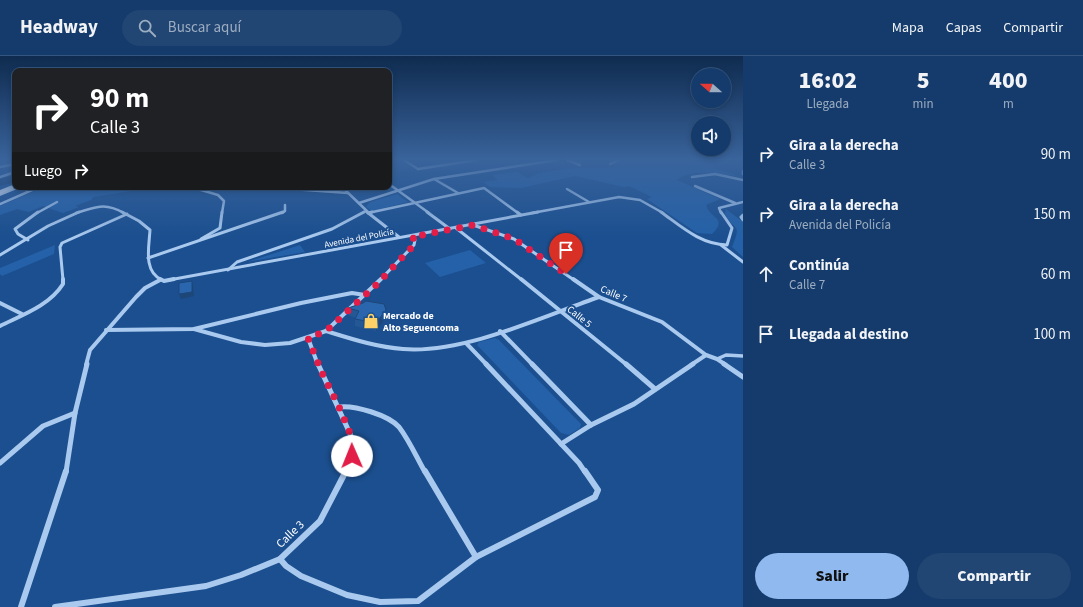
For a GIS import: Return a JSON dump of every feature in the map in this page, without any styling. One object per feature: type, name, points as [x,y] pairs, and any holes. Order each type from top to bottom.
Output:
[{"type":"main road","points":[[0,190],[11,186]]},
{"type":"main road","points":[[0,190],[12,188]]},
{"type":"street","points":[[392,186],[450,229]]},
{"type":"street","points":[[359,203],[410,186]]},
{"type":"street","points":[[446,186],[458,193]]},
{"type":"street","points":[[695,186],[735,203]]},
{"type":"street","points":[[228,270],[237,262],[332,229],[367,212],[484,188],[521,215]]},
{"type":"street","points":[[567,189],[589,202]]},
{"type":"street","points":[[0,204],[32,190]]},
{"type":"street","points":[[199,242],[201,239],[220,228],[224,201],[218,195],[200,190]]},
{"type":"street","points":[[314,190],[348,193]]},
{"type":"street","points":[[345,190],[367,212],[399,237]]},
{"type":"street","name":"Avenida del Policía","points":[[160,280],[170,280],[228,270],[399,237],[412,237],[619,197],[643,201],[702,240],[721,245]]},
{"type":"street","points":[[28,240],[18,234],[15,229],[35,214],[57,202]]},
{"type":"street","points":[[721,245],[727,245],[732,232],[730,224],[722,215],[719,208],[743,202]]},
{"type":"street","points":[[148,258],[284,212],[285,205]]},
{"type":"street","points":[[0,255],[65,218],[92,208],[112,206],[139,221],[150,230],[148,258],[152,274],[160,280],[145,288],[106,330],[90,350],[75,413],[67,469],[21,607]]},
{"type":"street","points":[[0,326],[49,300],[61,290],[63,284],[60,247],[62,243],[127,214]]},
{"type":"street","points":[[743,215],[740,217],[743,220]]},
{"type":"street","name":"Calle 7","points":[[473,225],[514,239],[599,297],[662,322],[706,355],[717,359],[743,377]]},
{"type":"street","name":"Calle 5","points":[[456,228],[561,311],[655,389]]},
{"type":"street","points":[[106,330],[194,329],[241,342],[265,345],[290,343],[308,338],[326,331],[365,295],[414,245],[415,240],[412,237]]},
{"type":"street","points":[[721,245],[743,262]]},
{"type":"street","points":[[194,329],[213,323],[301,303],[352,293],[365,295]]},
{"type":"street","points":[[326,331],[371,345],[404,349],[432,349],[466,343],[599,297]]},
{"type":"street","points":[[0,303],[22,314]]},
{"type":"street","points":[[500,332],[592,425]]},
{"type":"street","name":"Calle 3","points":[[56,607],[206,586],[241,575],[280,559],[320,521],[345,475],[352,456],[352,438],[322,373],[308,338]]},
{"type":"street","points":[[280,559],[286,566],[301,576],[347,595],[380,602],[418,601],[476,557],[595,497],[598,490],[593,481],[561,444],[466,343]]},
{"type":"street","points":[[561,444],[592,425],[634,404],[706,355]]},
{"type":"street","points":[[717,359],[726,355],[743,356]]},
{"type":"street","points":[[339,407],[348,406],[371,411],[398,426],[476,557]]},
{"type":"street","points":[[0,463],[36,429],[48,421],[75,413]]},
{"type":"shaded area","points":[[488,186],[531,186],[521,188]]},
{"type":"shaded area","points":[[618,186],[690,186],[720,199],[706,205],[718,221],[719,225],[712,234],[697,233],[647,199],[652,197],[629,186]]},
{"type":"shaded area","points":[[37,190],[138,190],[93,197],[91,200],[75,206],[79,207],[63,213],[43,206],[29,212],[17,209],[0,215],[0,206]]},
{"type":"shaded area","points":[[397,194],[408,202],[372,211],[366,207],[370,202]]},
{"type":"shaded area","points":[[726,209],[743,222],[743,257],[732,247],[737,230],[725,214]]},
{"type":"shaded area","points":[[55,245],[54,254],[2,276],[0,274],[0,268]]},
{"type":"shaded area","points":[[300,245],[305,252],[247,262]]},
{"type":"shaded area","points":[[470,250],[486,263],[440,277],[425,263]]},
{"type":"shaded area","points":[[495,338],[499,340],[581,424],[580,428],[569,435],[561,433],[477,345],[479,342]]},
{"type":"building","points":[[192,281],[192,292],[179,294],[179,283]]},
{"type":"building","points":[[366,301],[384,304],[386,310],[376,323],[355,319],[359,311],[348,308]]},
{"type":"place","name":"Mercado de Alto Seguencoma","points":[[371,321]]},
{"type":"route","points":[[352,456],[352,438],[322,373],[308,338],[326,331],[376,285],[414,245],[415,240],[412,237],[473,225],[480,229],[503,234],[514,239],[566,274]]}]
